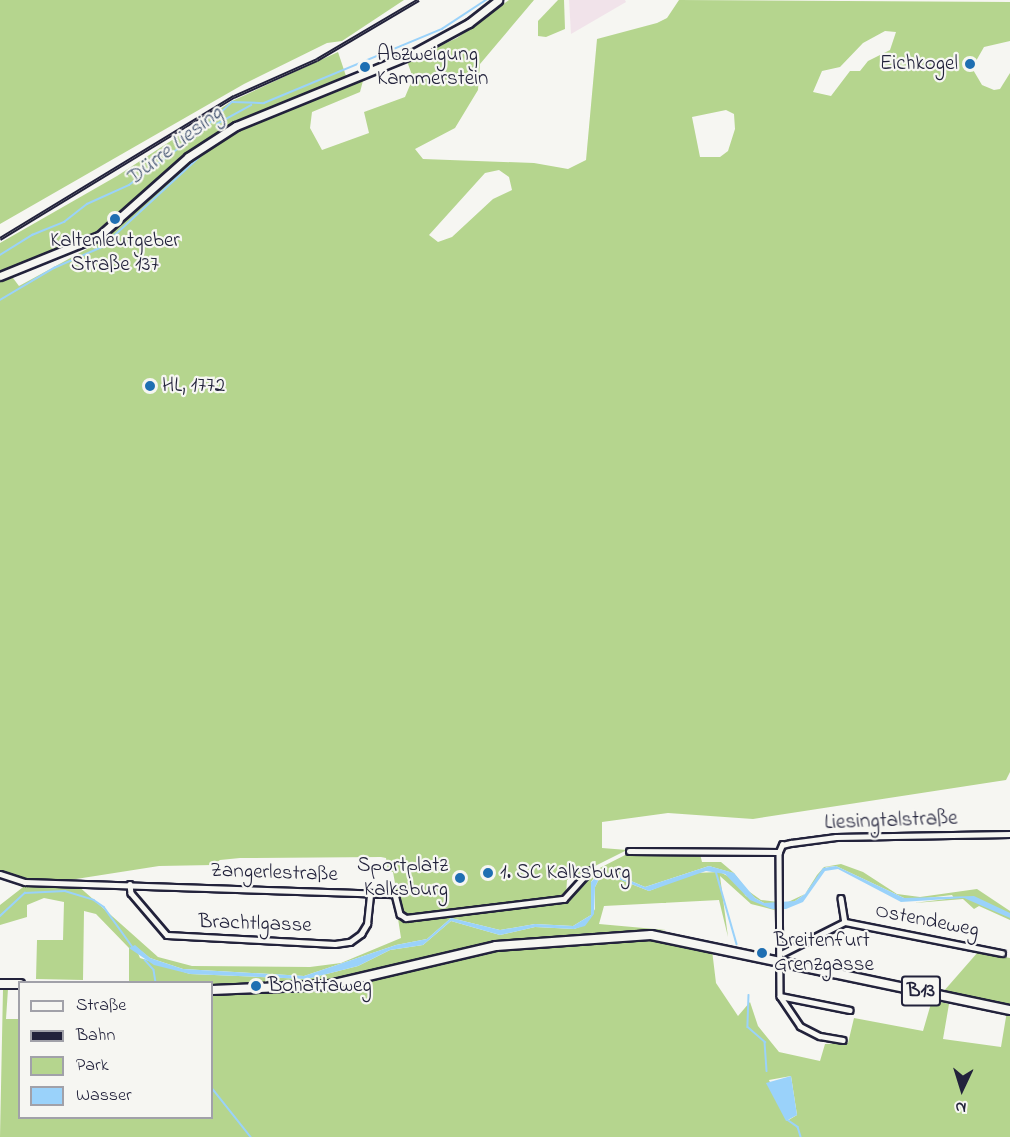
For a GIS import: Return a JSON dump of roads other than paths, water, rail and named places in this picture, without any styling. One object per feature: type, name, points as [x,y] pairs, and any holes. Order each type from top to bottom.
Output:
[{"type":"main road","points":[[0,276],[99,236],[188,157],[236,126],[404,57],[461,28],[498,0]]},
{"type":"main road","name":"B13","points":[[213,990],[338,984],[523,943],[651,935],[1010,1010]]},
{"type":"main road","points":[[0,984],[18,984]]},
{"type":"street","name":"Liesingtalstraße","points":[[779,852],[782,845],[837,837],[1010,834]]},
{"type":"street","points":[[629,851],[779,852],[783,953],[780,962],[780,996],[789,1014],[800,1026],[820,1036],[843,1040]]},
{"type":"street","name":"Zangerlestraße","points":[[0,874],[25,882],[395,894],[400,914],[412,917],[564,899],[589,872]]},
{"type":"street","name":"Brachtlgasse","points":[[130,884],[131,893],[167,935],[335,944],[350,942],[361,934],[367,924],[370,893]]},
{"type":"street","name":"Ostendeweg","points":[[841,898],[844,922]]},
{"type":"street","name":"Ostendeweg","points":[[783,953],[844,922],[1002,953]]},
{"type":"street","points":[[780,996],[850,1010]]},
{"type":"water","points":[[709,866],[734,873],[755,898],[764,903],[795,901],[805,894],[823,868],[836,866],[904,898],[974,896],[1010,913],[1010,918],[964,898],[901,902],[838,869],[825,871],[803,902],[786,909],[772,909],[750,900],[725,874],[706,871],[649,891],[616,878],[600,877],[595,887],[594,914],[585,926],[574,929],[535,927],[500,935],[451,921],[423,945],[390,950],[358,966],[307,979],[190,974],[154,965],[129,948],[135,945],[150,958],[183,969],[304,976],[396,945],[427,939],[451,918],[500,930],[535,924],[573,926],[591,915],[591,882],[600,873],[615,874],[645,887]]},
{"type":"water","points":[[791,1076],[797,1115],[786,1121],[766,1083]]},
{"type":"waterway","name":"Dürre Liesing","points":[[0,255],[32,235],[64,222],[87,204],[129,185],[198,134],[232,102],[264,103],[442,29],[486,0]]},
{"type":"waterway","points":[[217,124],[251,105]]},
{"type":"waterway","points":[[0,300],[54,268],[102,247],[206,151]]},
{"type":"waterway","points":[[716,871],[737,944]]},
{"type":"waterway","points":[[0,916],[25,893],[65,891],[94,900],[104,907],[132,946]]},
{"type":"waterway","points":[[145,960],[154,970],[156,981]]},
{"type":"waterway","points":[[749,995],[748,1027],[765,1042],[767,1071]]},
{"type":"waterway","points":[[213,1089],[251,1137]]},
{"type":"waterway","points":[[788,1120],[798,1127],[801,1137]]},
{"type":"railway","points":[[0,239],[234,97],[317,60],[419,0]]},
{"type":"place","name":"Eichkogel","points":[[970,64]]},
{"type":"place","name":"Abzweigung Kammerstein","points":[[365,67]]},
{"type":"place","name":"Kaltenleutgeber Straße 137","points":[[115,219]]},
{"type":"place","name":"HL, 1772","points":[[150,386]]},
{"type":"place","name":"1. SC Kalksburg","points":[[488,873]]},
{"type":"place","name":"Sportplatz Kalksburg","points":[[460,878]]},
{"type":"place","name":"Breitenfurt Grenzgasse","points":[[762,953]]},
{"type":"place","name":"Bohattaweg","points":[[256,986]]}]
